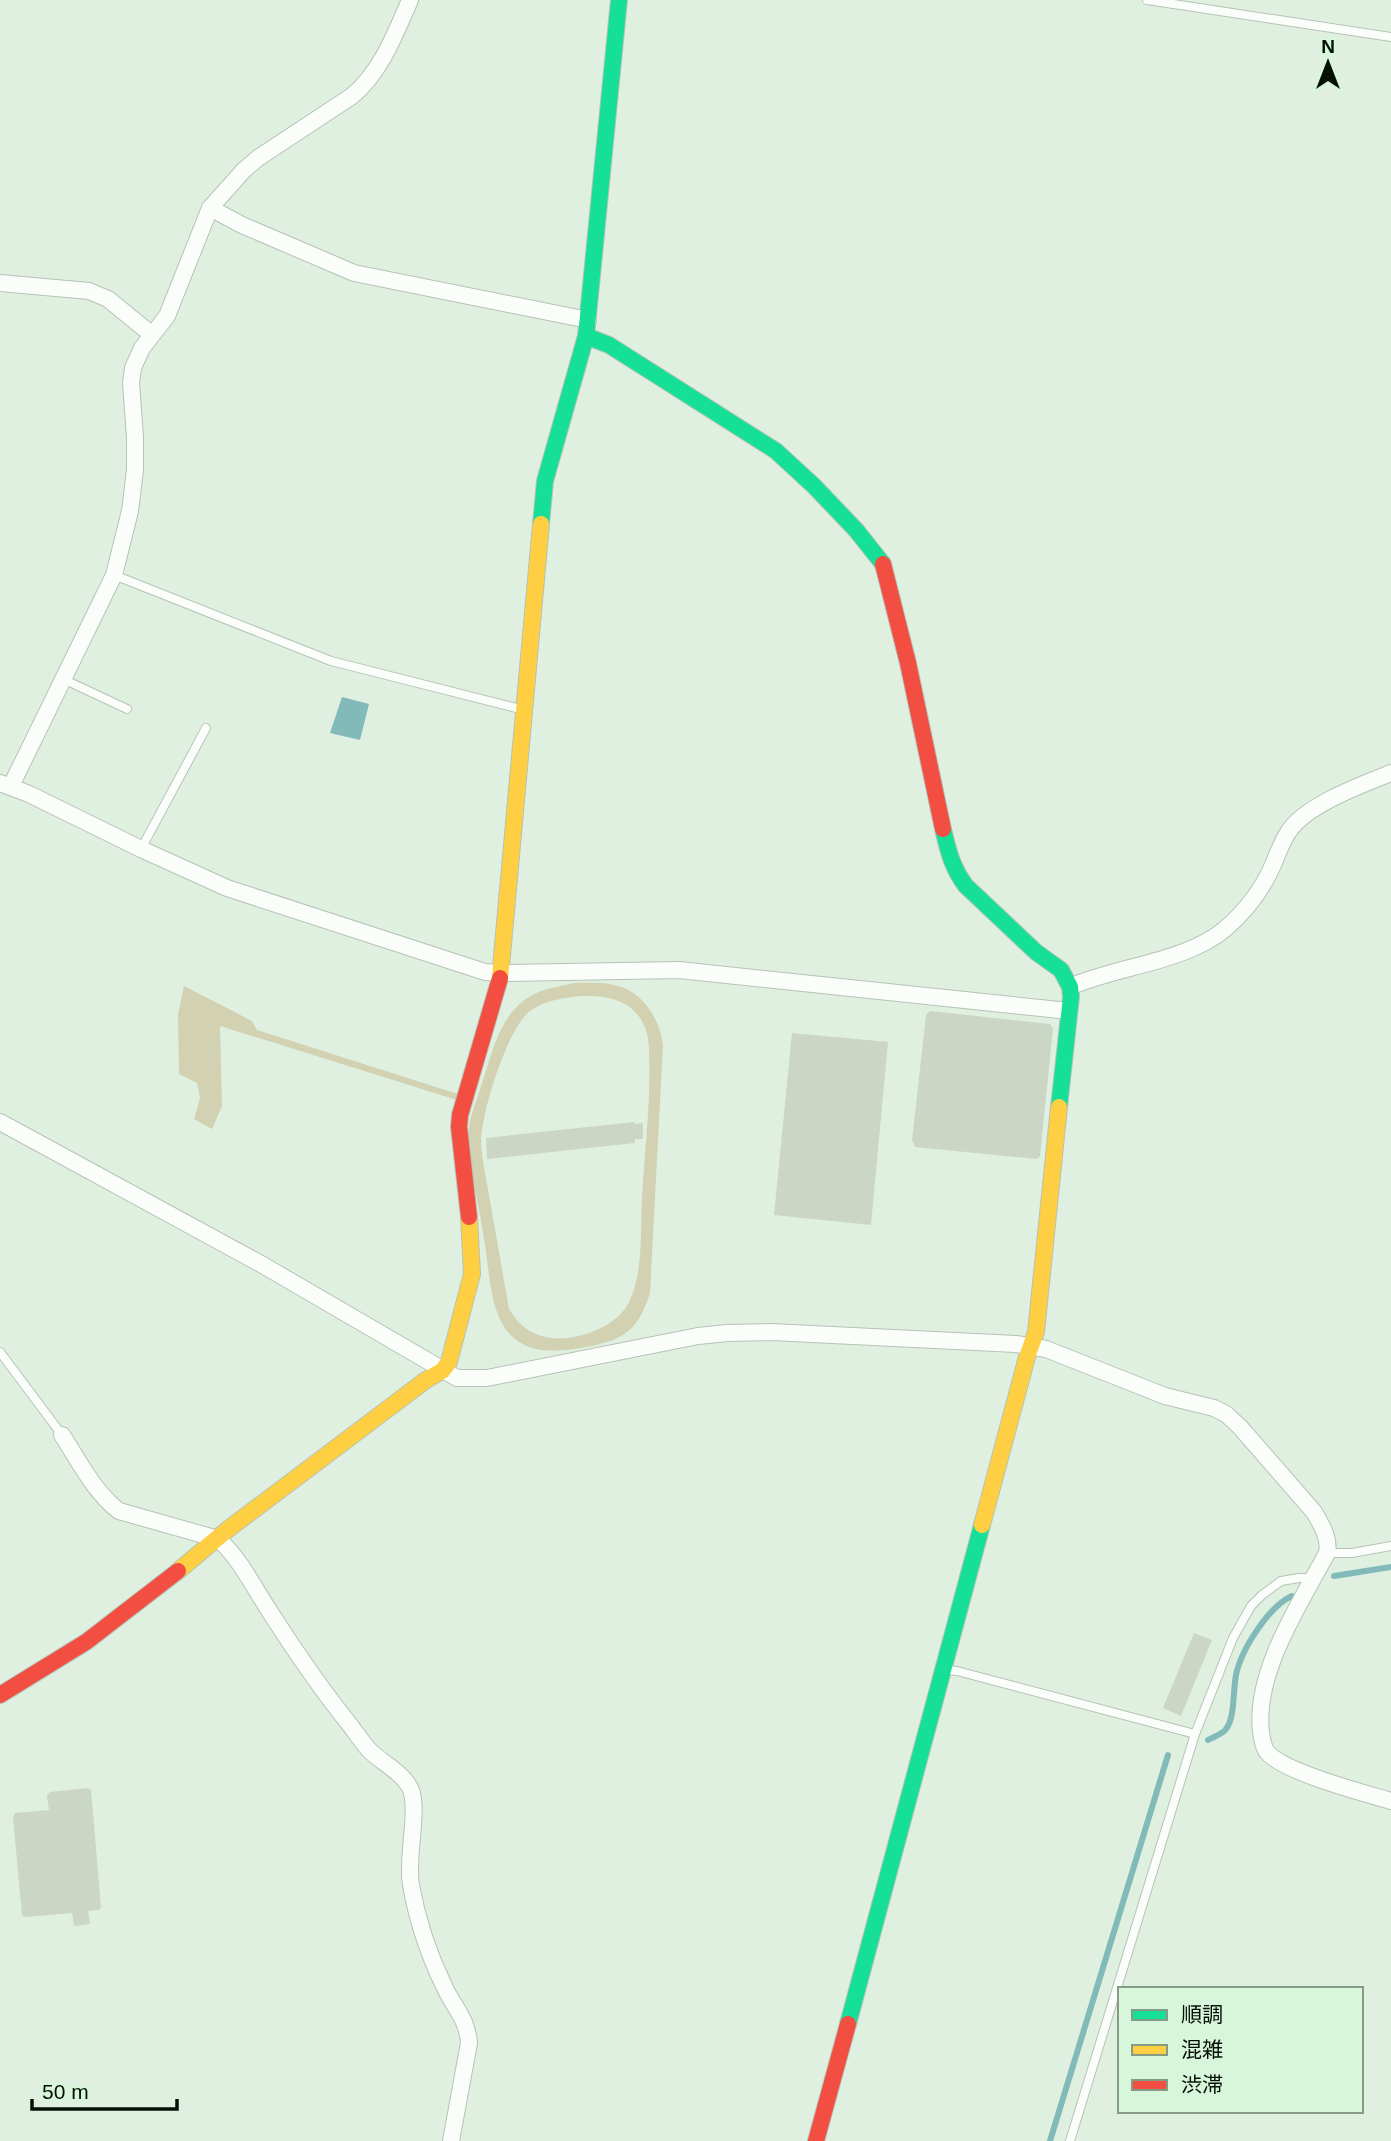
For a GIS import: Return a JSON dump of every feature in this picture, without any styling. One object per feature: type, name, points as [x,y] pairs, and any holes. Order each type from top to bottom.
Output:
[{"type":"street","points":[[410,0],[390,43],[366,84],[258,158],[210,208],[167,316],[142,348],[134,368],[131,383],[135,470],[130,511],[114,575],[63,679],[5,784],[227,888],[485,972],[679,970],[1069,1011]]},
{"type":"street","points":[[0,1695],[86,1642],[426,1380],[442,1371],[449,1362],[472,1274],[471,1231],[458,1127],[501,973],[545,481],[587,328],[619,0]]},
{"type":"street","points":[[210,208],[242,225],[354,273],[587,328],[609,345],[776,451],[823,495],[882,562],[900,627],[950,859],[957,875],[1036,952],[1061,970],[1070,988],[1036,1332],[1027,1357],[816,2141]]},
{"type":"street","points":[[0,283],[89,291],[107,299],[151,334]]},
{"type":"street","points":[[1070,988],[1084,981],[1201,944],[1224,930],[1258,894],[1280,848],[1296,823],[1334,797],[1391,773]]},
{"type":"street","points":[[0,1122],[261,1264],[457,1378],[487,1378],[698,1336],[771,1332],[1032,1346],[1046,1349],[1165,1396],[1214,1408],[1226,1414],[1240,1427],[1314,1512],[1328,1547],[1280,1643],[1269,1672],[1260,1722],[1267,1752],[1279,1761],[1311,1776],[1391,1801]]},
{"type":"street","points":[[62,1435],[97,1488],[119,1511],[218,1539],[229,1549],[334,1704],[369,1750],[411,1789],[411,1886],[424,1934],[440,1977],[468,2029],[469,2043],[452,2141]]},
{"type":"lane","points":[[1147,0],[1176,2],[1391,37]]},
{"type":"lane","points":[[114,575],[331,661],[523,709]]},
{"type":"lane","points":[[63,679],[127,709]]},
{"type":"lane","points":[[141,849],[206,728]]},
{"type":"lane","points":[[0,1353],[62,1435]]},
{"type":"lane","points":[[1327,1553],[1352,1553],[1391,1546]]},
{"type":"lane","points":[[1070,2141],[1195,1734],[1233,1638],[1251,1606],[1262,1595],[1282,1581],[1313,1578]]},
{"type":"lane","points":[[943,1670],[970,1674],[1195,1734]]},
{"type":"green space","points":[[575,983],[609,984],[633,993],[654,1016],[661,1035],[663,1045],[650,1293],[636,1323],[623,1335],[582,1348],[552,1351],[523,1344],[515,1339],[500,1320],[490,1283],[468,1133],[499,1033],[513,1011],[534,994]],"holes":[[[581,996],[608,998],[630,1007],[642,1021],[648,1040],[649,1088],[639,1264],[629,1302],[613,1321],[574,1337],[548,1338],[527,1330],[509,1309],[483,1161],[482,1127],[497,1071],[521,1021],[536,1007]]]},
{"type":"green space","points":[[184,986],[252,1021],[257,1030],[458,1094],[457,1100],[220,1026],[222,1106],[212,1129],[194,1119],[200,1098],[197,1083],[179,1074],[178,1014]]},
{"type":"water","points":[[342,697],[369,704],[360,740],[330,733]]},
{"type":"building","points":[[930,1011],[1050,1024],[1053,1029],[1040,1156],[1037,1159],[915,1147],[912,1140],[926,1015]]},
{"type":"building","points":[[792,1033],[888,1042],[871,1225],[774,1215]]},
{"type":"building","points":[[643,1123],[643,1139],[635,1139],[635,1143],[487,1159],[486,1138]]},
{"type":"building","points":[[1194,1633],[1212,1640],[1181,1716],[1163,1708]]},
{"type":"building","points":[[87,1788],[91,1790],[101,1907],[99,1910],[88,1911],[90,1924],[74,1926],[72,1913],[26,1917],[22,1915],[13,1818],[15,1813],[49,1810],[47,1796],[50,1792]]},
{"type":"waterway","points":[[1334,1576],[1391,1567]]},
{"type":"waterway","points":[[1208,1740],[1223,1732],[1229,1724],[1236,1675],[1250,1642],[1274,1609],[1292,1596]]},
{"type":"waterway","points":[[1050,2141],[1168,1755]]},
{"type":"traffic: fast","points":[[541,524],[545,481],[586,336],[619,0]]},
{"type":"traffic: fast","points":[[586,336],[609,345],[776,451],[856,530],[883,564]]},
{"type":"traffic: fast","points":[[943,829],[954,866],[966,886],[1036,952],[1061,970],[1070,987],[1059,1107]]},
{"type":"traffic: fast","points":[[848,2024],[982,1525]]},
{"type":"traffic: slow","points":[[500,978],[541,524]]},
{"type":"traffic: slow","points":[[982,1525],[1036,1332],[1059,1107]]},
{"type":"traffic: slow","points":[[178,1571],[227,1530],[426,1380],[442,1371],[449,1362],[472,1274],[469,1217]]},
{"type":"traffic: jam","points":[[883,564],[908,663],[943,829]]},
{"type":"traffic: jam","points":[[469,1217],[460,1115],[500,978]]},
{"type":"traffic: jam","points":[[0,1695],[86,1642],[178,1571]]},
{"type":"traffic: jam","points":[[816,2141],[848,2024]]}]
